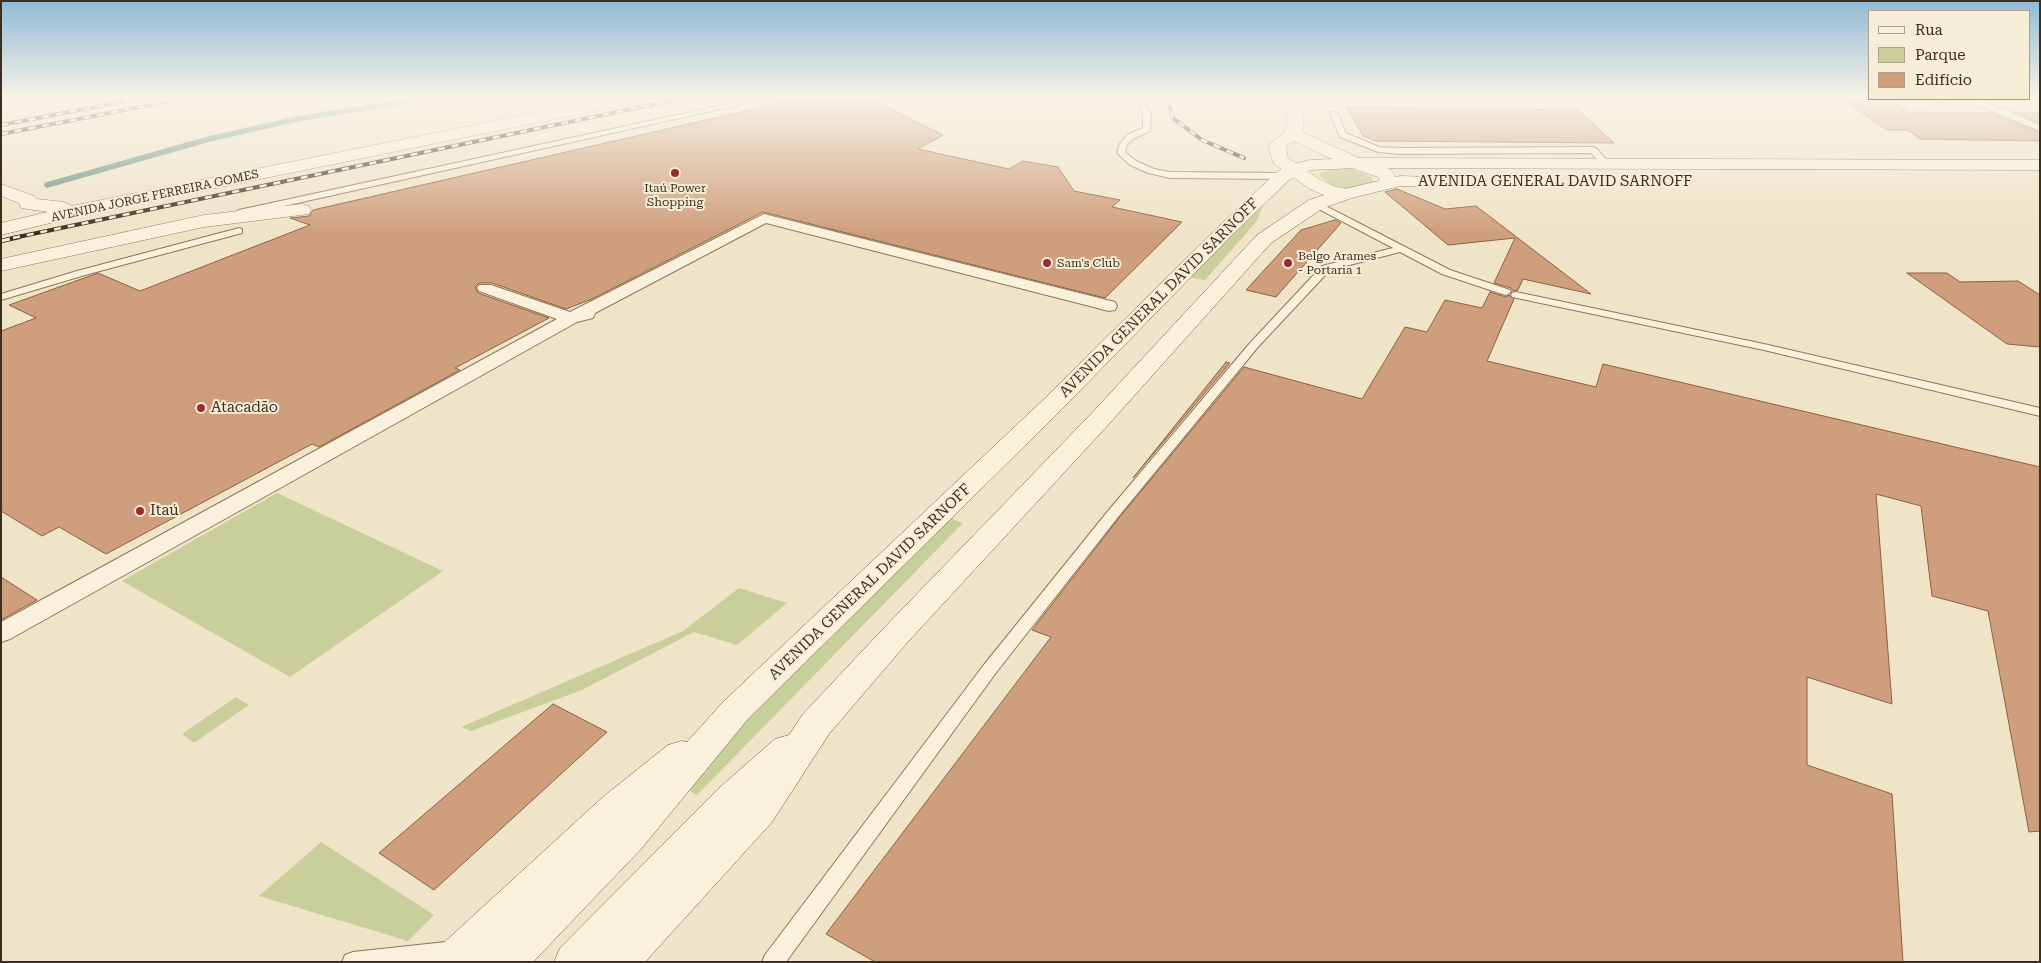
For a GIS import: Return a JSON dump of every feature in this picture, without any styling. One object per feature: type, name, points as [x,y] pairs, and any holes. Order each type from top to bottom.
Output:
[{"type":"main road","name":"AVENIDA JORGE FERREIRA GOMES","points":[[1,229],[79,210],[411,143]]},
{"type":"main road","points":[[1279,143],[1277,150],[1280,160],[1289,173],[1316,185],[1346,194]]},
{"type":"main road","points":[[1312,143],[1384,174],[1388,179],[1388,183]]},
{"type":"main road","name":"AVENIDA GENERAL DAVID SARNOFF","points":[[504,962],[627,838],[736,710],[1052,405],[1226,230],[1289,173],[1310,165],[1355,163],[1647,164],[2039,170]]},
{"type":"main road","points":[[1647,164],[1672,183]]},
{"type":"main road","name":"AVENIDA GENERAL DAVID SARNOFF","points":[[575,962],[732,799],[816,724],[895,636],[1099,420],[1264,239],[1316,204],[1346,194],[1400,181],[1672,183],[2039,170]]},
{"type":"main road","points":[[1,189],[28,200],[28,204]]},
{"type":"main road","points":[[1,216],[28,204],[79,210]]},
{"type":"main road","points":[[1,265],[204,221],[302,210]]},
{"type":"main road","points":[[1,274],[110,242]]},
{"type":"main road","points":[[459,956],[616,808],[736,710]]},
{"type":"main road","name":"AVENIDA GENERAL DAVID SARNOFF","points":[[617,962],[758,811],[816,724]]},
{"type":"street","points":[[1,633],[647,278],[764,218],[1109,306]]},
{"type":"street","points":[[485,288],[580,315]]},
{"type":"lane","points":[[204,221],[561,143]]},
{"type":"lane","points":[[1125,143],[1121,153],[1133,163],[1151,171],[1170,175],[1289,173]]},
{"type":"lane","points":[[1363,143],[1378,149],[1400,151],[1592,150],[1606,164]]},
{"type":"lane","points":[[1316,204],[1446,272],[1511,294],[1764,347],[2040,412]]},
{"type":"lane","points":[[1,297],[81,273],[239,231]]},
{"type":"lane","points":[[774,962],[989,670],[1113,514],[1254,345],[1326,268],[1402,249]]},
{"type":"lane","points":[[353,962],[459,956]]},
{"type":"green space","points":[[1335,169],[1352,169],[1372,177],[1373,182],[1364,187],[1349,189],[1331,185],[1319,176],[1321,172]]},
{"type":"green space","points":[[1263,206],[1257,221],[1205,280],[1187,277]]},
{"type":"green space","points":[[277,493],[443,571],[290,677],[122,581]]},
{"type":"green space","points":[[947,517],[963,523],[697,795],[687,789],[705,763]]},
{"type":"green space","points":[[739,588],[787,603],[737,645],[694,632],[582,690],[471,731],[461,727],[683,631]]},
{"type":"green space","points":[[236,697],[249,705],[194,743],[182,734]]},
{"type":"green space","points":[[321,842],[434,915],[408,941],[259,896]]},
{"type":"building","points":[[606,143],[929,143],[918,149],[1009,169],[1023,161],[1058,167],[1074,191],[1120,200],[1112,207],[1182,222],[1105,298],[763,212],[592,299],[566,309],[492,283],[479,283],[475,287],[478,293],[549,318],[455,368],[460,370],[319,447],[312,444],[106,554],[59,527],[42,536],[1,511],[1,331],[36,318],[9,305],[98,273],[140,291],[310,225],[290,218],[309,216],[313,210]]},
{"type":"building","points":[[1397,189],[1445,209],[1476,206],[1591,294],[1523,279],[1518,290],[1513,291],[1511,288],[1494,283],[1515,238],[1448,245],[1385,192]]},
{"type":"building","name":"Belgo Arames - Portaria 1","points":[[1335,220],[1341,223],[1276,297],[1246,290],[1301,230]]},
{"type":"building","points":[[1907,273],[1947,273],[1960,282],[2018,281],[2040,295],[2040,347],[2007,344]]},
{"type":"building","points":[[1490,292],[1506,297],[1509,295],[1514,299],[1487,361],[1596,387],[1603,364],[2040,467],[2040,831],[2029,832],[1988,611],[1932,596],[1921,506],[1876,494],[1892,704],[1807,677],[1807,765],[1892,794],[1903,962],[875,962],[826,934],[1051,637],[1032,630],[1119,518],[1244,367],[1362,399],[1405,327],[1427,332],[1445,300],[1482,308]]},
{"type":"building","points":[[1226,362],[1230,363],[1133,478]]},
{"type":"building","points":[[1,577],[37,600],[1,620]]},
{"type":"building","points":[[553,704],[607,732],[434,890],[379,853]]},
{"type":"waterway","points":[[47,185],[195,143]]},
{"type":"railway","points":[[13,238],[469,143]]},
{"type":"railway","points":[[1209,143],[1244,158]]},
{"type":"railway","points":[[1,241],[19,237]]},
{"type":"place","name":"Itaú Power Shopping","points":[[675,173]]},
{"type":"place","name":"Sam's Club","points":[[1047,263]]},
{"type":"place","name":"Belgo Arames - Portaria 1","points":[[1288,263]]},
{"type":"place","name":"Atacadão","points":[[201,408]]},
{"type":"place","name":"Itaú","points":[[140,511]]}]
